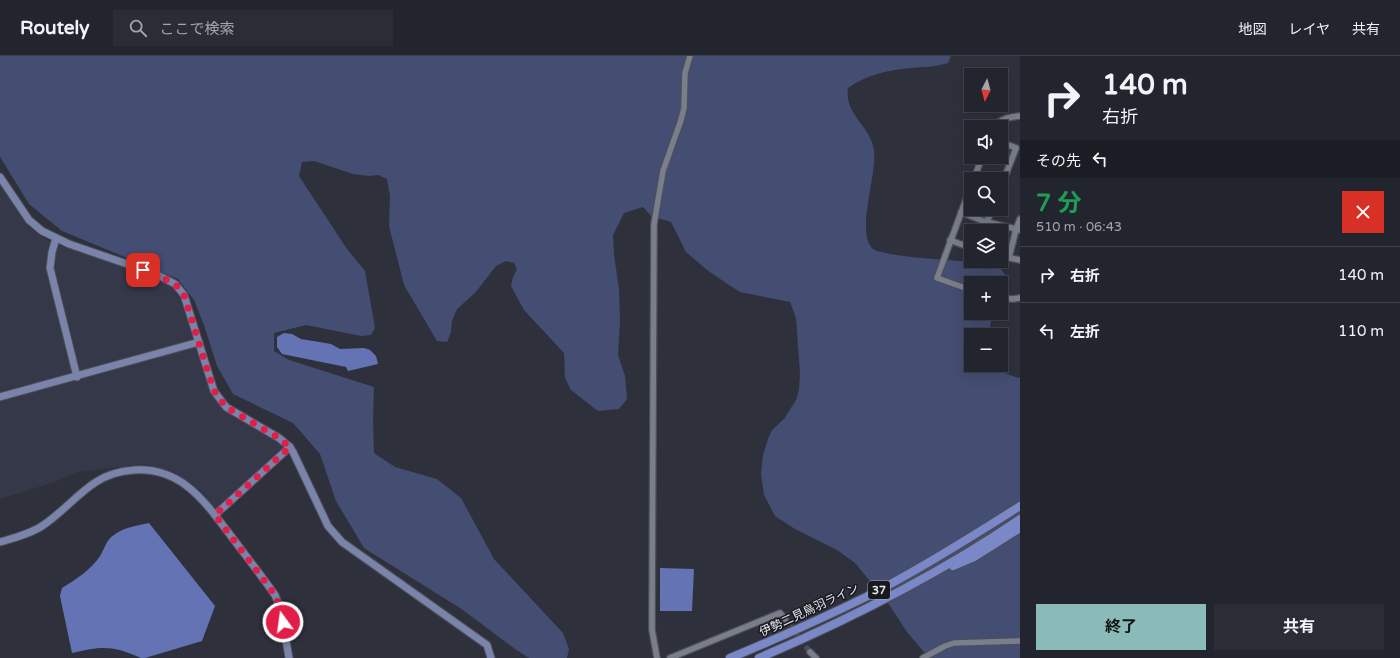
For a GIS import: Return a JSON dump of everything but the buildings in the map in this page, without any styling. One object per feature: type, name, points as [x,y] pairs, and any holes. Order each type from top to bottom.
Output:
[{"type":"main road","points":[[1005,515],[1020,502]]},
{"type":"main road","name":"伊勢二見鳥羽ライン","points":[[730,658],[866,597],[936,558],[1020,506]]},
{"type":"main road","name":"伊勢二見鳥羽ライン","points":[[759,658],[871,607],[913,585],[1020,519]]},
{"type":"main road","points":[[913,585],[974,557],[1020,528]]},
{"type":"street","points":[[657,658],[652,630],[654,224],[663,171],[684,108],[685,73],[690,56]]},
{"type":"street","points":[[1003,120],[1020,116]]},
{"type":"street","points":[[1007,172],[1018,147],[1008,144]]},
{"type":"street","points":[[0,176],[29,220],[42,231],[69,244],[156,274],[175,284],[184,295],[214,391],[226,407],[279,438],[290,447],[328,526],[342,542],[487,645],[491,658]]},
{"type":"street","points":[[964,203],[937,278],[964,288]]},
{"type":"street","points":[[960,212],[987,222],[1018,229]]},
{"type":"street","points":[[987,222],[989,216]]},
{"type":"street","points":[[1020,219],[1009,258],[1020,260]]},
{"type":"street","points":[[56,238],[50,268],[77,377]]},
{"type":"street","points":[[950,240],[964,245]]},
{"type":"street","points":[[1008,299],[1020,298]]},
{"type":"street","points":[[0,397],[77,377],[199,342]]},
{"type":"street","points":[[215,515],[290,447]]},
{"type":"street","points":[[0,542],[24,535],[42,526],[97,481],[112,474],[129,470],[153,470],[176,479],[204,500],[275,595],[281,610],[289,658]]},
{"type":"street","points":[[670,658],[780,613],[785,619]]},
{"type":"street","points":[[923,658],[945,646],[954,644],[1020,641]]},
{"type":"street","points":[[810,652],[816,658]]},
{"type":"shaded area","points":[[0,56],[951,56],[948,63],[894,70],[870,76],[848,88],[848,97],[850,106],[869,135],[874,151],[873,173],[866,227],[867,238],[871,247],[877,251],[890,254],[964,261],[964,268],[999,268],[1006,276],[964,276],[964,320],[991,320],[990,328],[964,328],[964,372],[1004,372],[1020,378],[1020,658],[929,658],[907,632],[886,600],[855,563],[837,550],[795,529],[775,516],[764,495],[761,474],[763,455],[772,430],[784,419],[796,400],[799,390],[800,373],[796,318],[790,302],[740,292],[707,270],[686,252],[671,222],[651,216],[643,207],[624,213],[613,235],[614,255],[619,289],[620,320],[618,355],[625,376],[627,399],[619,409],[598,411],[571,390],[565,378],[564,353],[524,310],[511,286],[517,269],[514,263],[506,261],[496,266],[475,293],[457,309],[452,321],[451,332],[447,342],[437,341],[404,285],[389,226],[390,196],[387,179],[378,175],[369,176],[353,174],[314,161],[302,162],[299,176],[347,249],[365,271],[375,328],[371,335],[361,336],[306,325],[274,333],[274,351],[289,360],[374,387],[374,453],[395,467],[437,479],[461,498],[494,559],[563,633],[569,649],[567,658],[529,658],[463,610],[364,548],[336,501],[320,454],[293,423],[233,394],[217,366],[204,325],[194,300],[178,279],[62,231],[29,204],[0,157]]},
{"type":"shaded area","points":[[0,181],[30,228],[43,238],[64,247],[156,277],[167,283],[185,303],[210,389],[220,406],[231,415],[275,439],[285,449],[216,509],[202,492],[174,472],[145,464],[79,472],[55,482],[0,499]]},
{"type":"shaded area","points":[[284,333],[292,334],[301,339],[331,344],[340,349],[364,348],[370,350],[376,356],[378,364],[348,371],[346,367],[282,354],[277,347],[277,337]]},
{"type":"shaded area","points":[[149,523],[215,606],[202,641],[145,658],[107,648],[91,649],[72,653],[60,596],[62,588],[78,578],[97,561],[111,537],[126,528]]},
{"type":"shaded area","points":[[660,568],[694,569],[692,611],[660,611]]},
{"type":"tunnel","points":[[785,619],[810,652]]},
{"type":"route","points":[[143,270],[156,274],[175,284],[184,295],[214,391],[226,407],[279,438],[290,447],[215,515],[275,595],[281,610],[283,622]]}]
